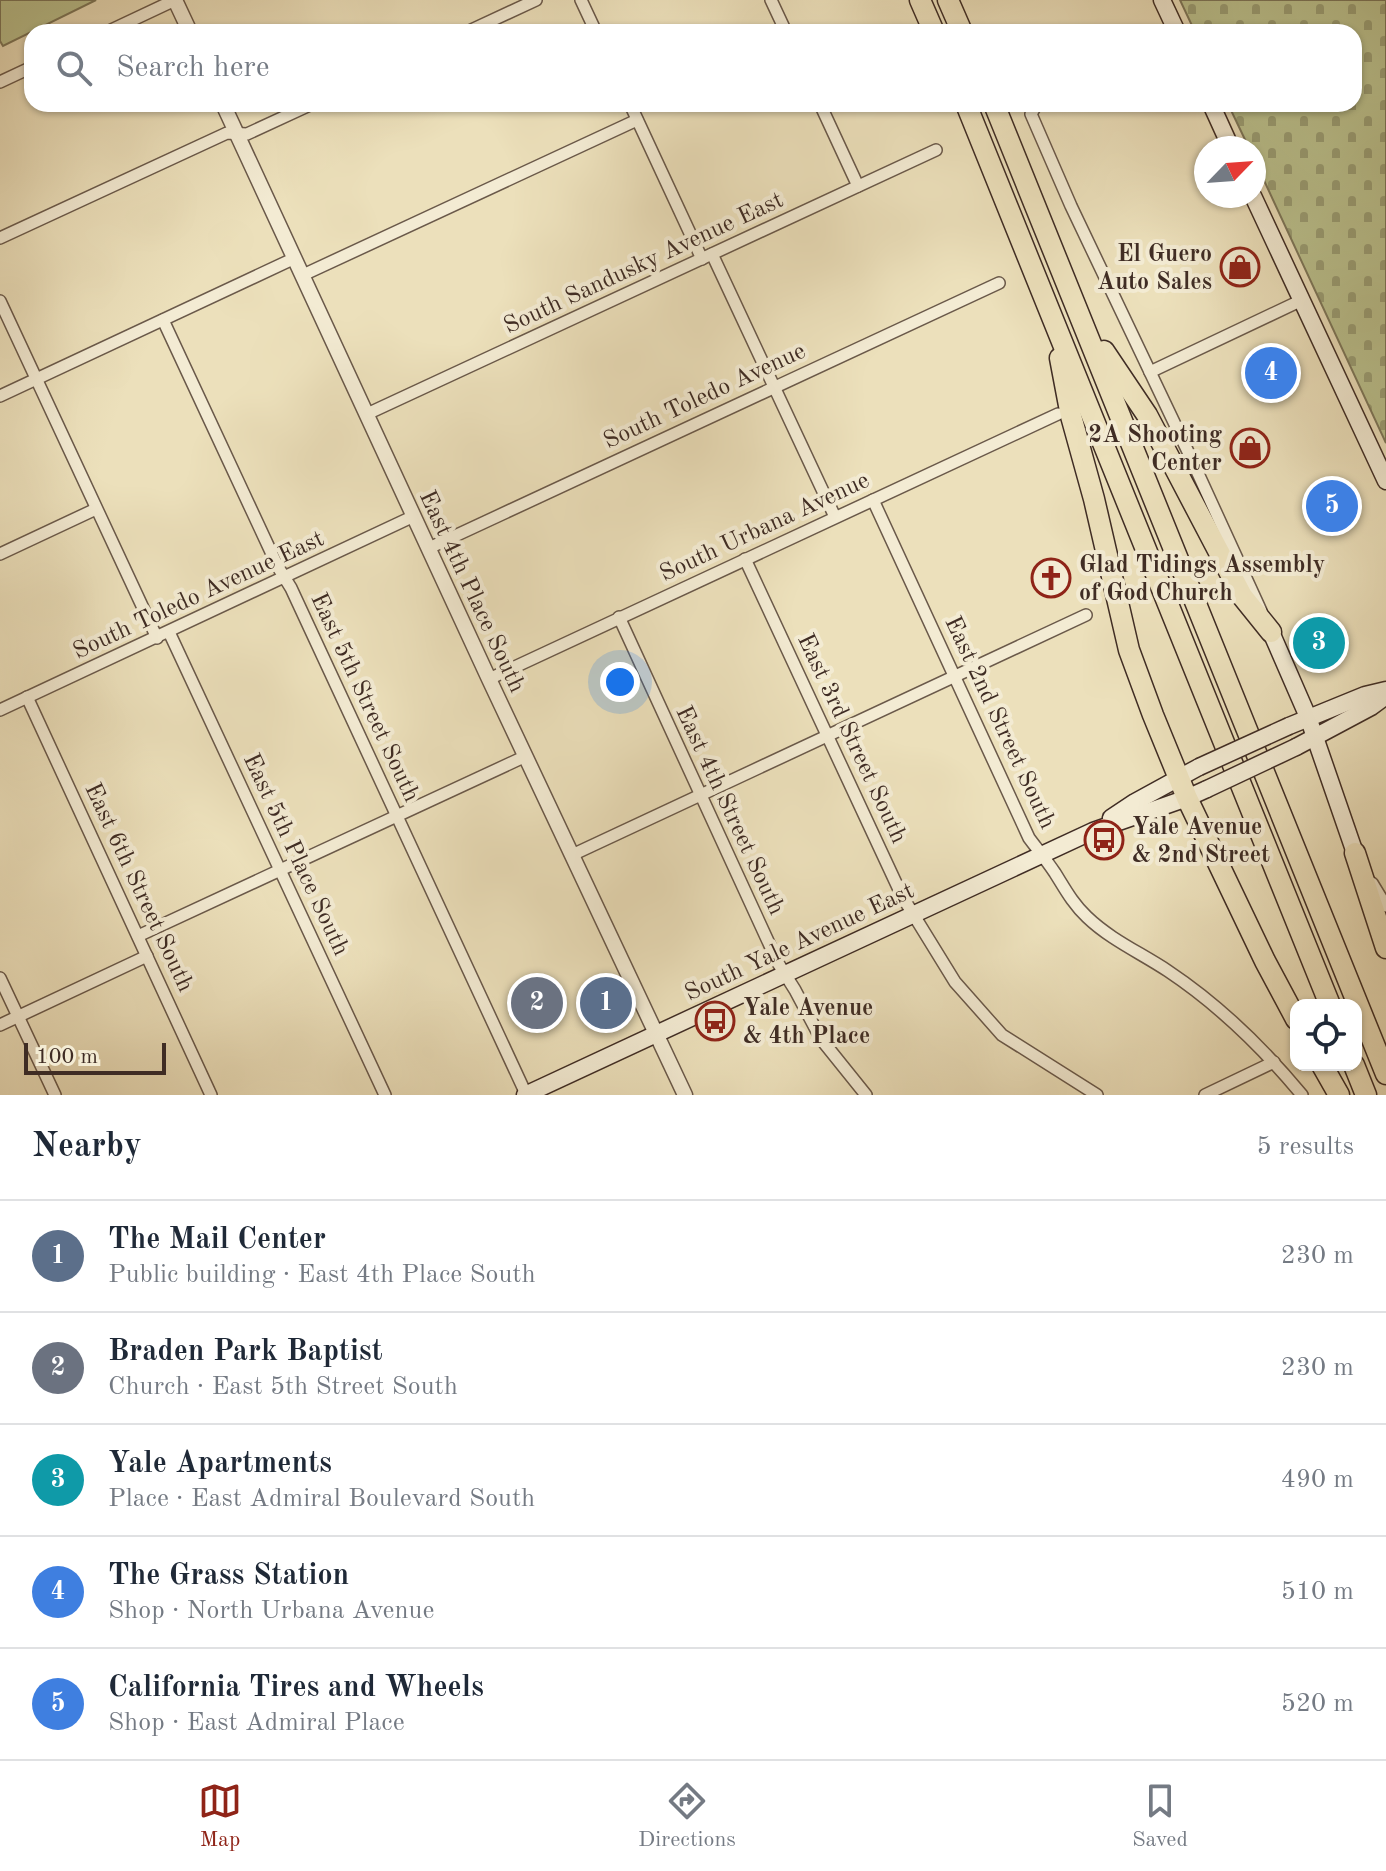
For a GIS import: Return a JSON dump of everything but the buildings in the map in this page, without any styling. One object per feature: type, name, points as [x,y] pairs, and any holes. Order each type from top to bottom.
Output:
[{"type":"highway","points":[[920,0],[930,24]]},
{"type":"highway","points":[[948,0],[958,24]]},
{"type":"highway","points":[[969,112],[1328,999]]},
{"type":"highway","points":[[997,112],[1386,1074]]},
{"type":"highway","points":[[1050,311],[1071,416],[1129,650],[1187,798],[1290,1008]]},
{"type":"highway","points":[[1082,318],[1147,415],[1242,596],[1271,632]]},
{"type":"highway","points":[[1355,853],[1386,948]]},
{"type":"highway","points":[[1325,1071],[1339,1095]]},
{"type":"highway","points":[[1356,1071],[1366,1095]]},
{"type":"main road","points":[[1162,0],[1173,24]]},
{"type":"main road","points":[[1215,112],[1226,136]]},
{"type":"main road","points":[[1259,208],[1386,481]]},
{"type":"main road","points":[[1271,632],[1308,717],[1355,853]]},
{"type":"main road","name":"South Yale Avenue East","points":[[1093,831],[1135,802],[1199,767],[1308,717],[1386,690]]},
{"type":"main road","name":"South Yale Avenue East","points":[[525,1095],[1041,854],[1093,831],[1207,789],[1296,747],[1386,696]]},
{"type":"street","points":[[124,24],[175,0],[186,24]]},
{"type":"street","points":[[484,24],[536,0]]},
{"type":"street","points":[[581,0],[592,24]]},
{"type":"street","points":[[771,0],[782,24]]},
{"type":"street","points":[[0,82],[24,71]]},
{"type":"street","name":"East 4th Place South","points":[[227,112],[685,1095]]},
{"type":"street","points":[[0,238],[227,133],[247,134],[295,112]]},
{"type":"street","points":[[634,112],[775,386],[835,517]]},
{"type":"street","points":[[824,112],[858,186]]},
{"type":"street","points":[[1032,112],[1034,123],[1065,193],[1271,632]]},
{"type":"street","points":[[303,275],[637,120]]},
{"type":"street","name":"South Sandusky Avenue East","points":[[367,414],[936,150]]},
{"type":"street","points":[[0,396],[295,258]]},
{"type":"street","name":"South Toledo Avenue","points":[[429,548],[999,283]]},
{"type":"street","points":[[1150,372],[1302,300]]},
{"type":"street","points":[[0,301],[157,638]]},
{"type":"street","name":"East 5th Street South","points":[[163,320],[525,1095]]},
{"type":"street","name":"South Urbana Avenue","points":[[489,679],[1058,414]]},
{"type":"street","name":"East 2nd Street South","points":[[873,500],[1029,838],[1071,899],[1088,918],[1116,939],[1168,971],[1215,1006],[1274,1062],[1302,1095]]},
{"type":"street","points":[[0,554],[96,509]]},
{"type":"street","name":"South Toledo Avenue East","points":[[0,710],[414,516]]},
{"type":"street","name":"East 3rd Street South","points":[[745,559],[902,896],[955,982],[1002,1035],[1097,1095]]},
{"type":"street","points":[[572,855],[1086,615]]},
{"type":"street","name":"East 4th Street South","points":[[619,617],[778,963],[821,1039],[866,1095]]},
{"type":"street","name":"East 5th Place South","points":[[169,632],[385,1095]]},
{"type":"street","name":"East 6th Street South","points":[[27,697],[211,1095]]},
{"type":"street","points":[[138,936],[526,756]]},
{"type":"street","points":[[1355,853],[1386,906]]},
{"type":"street","points":[[0,1025],[147,956]]},
{"type":"street","points":[[0,978],[55,1095]]},
{"type":"street","points":[[1205,1095],[1274,1062]]},
{"type":"green space","points":[[0,0],[96,0],[47,24],[24,24],[24,36],[3,46],[0,41]]},
{"type":"green space","points":[[1180,0],[1386,0],[1386,443],[1266,185],[1266,136],[1243,136],[1232,112],[1362,112],[1362,24],[1191,24]]},
{"type":"place","name":"El Guero Auto Sales","points":[[1240,267]]},
{"type":"place","name":"The Grass Station","points":[[1271,373]]},
{"type":"place","name":"2A Shooting Center","points":[[1250,448]]},
{"type":"place","name":"California Tires and Wheels","points":[[1332,506]]},
{"type":"place","name":"Glad Tidings Assembly of God Church","points":[[1051,578]]},
{"type":"place","name":"Yale Apartments","points":[[1319,643]]},
{"type":"place","name":"Yale Avenue & 2nd Street","points":[[1104,840]]},
{"type":"place","name":"Braden Park Baptist","points":[[537,1003]]},
{"type":"place","name":"The Mail Center","points":[[606,1003]]},
{"type":"place","name":"Yale Avenue & 4th Place","points":[[715,1021]]}]
